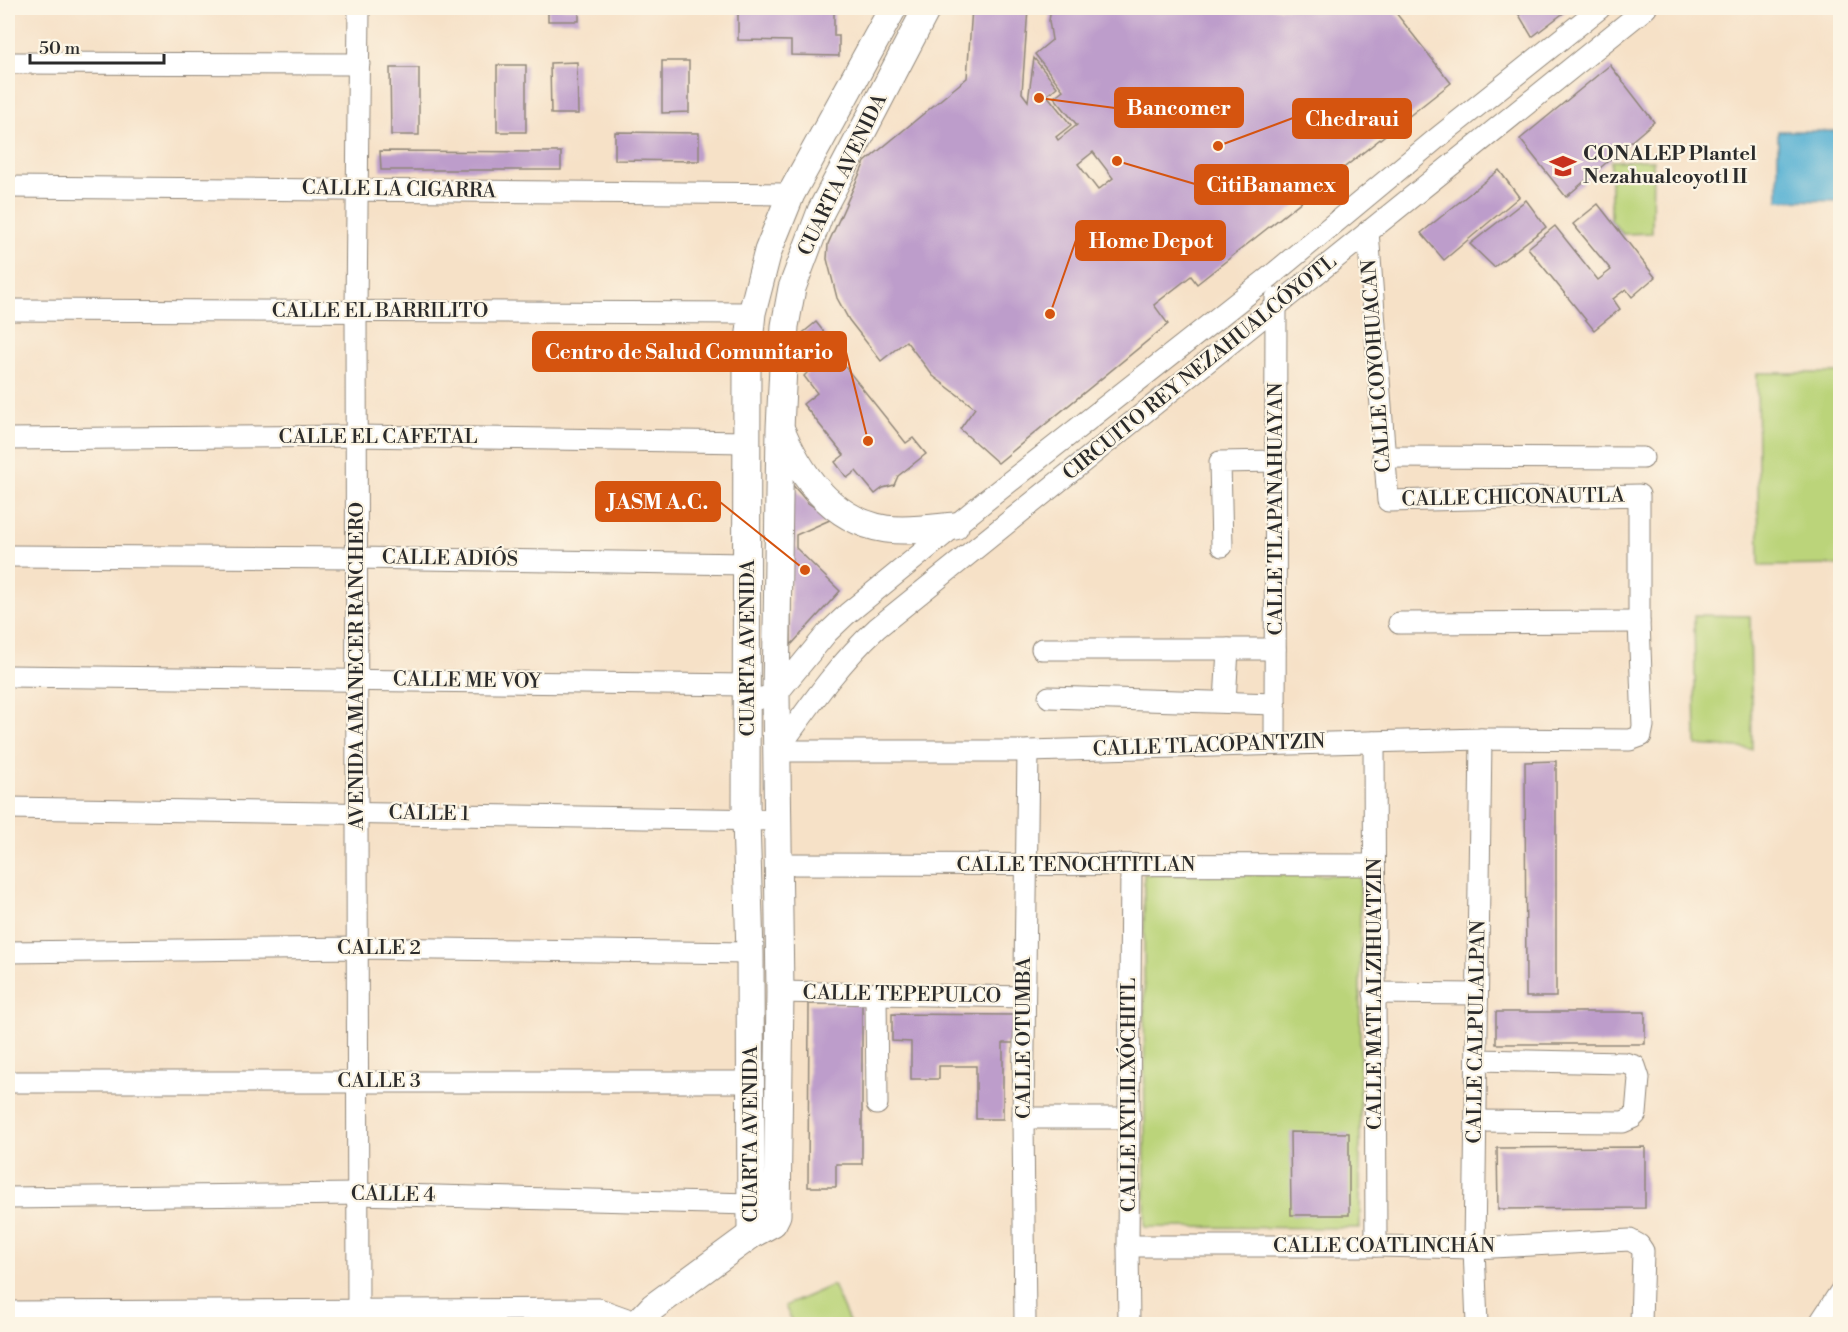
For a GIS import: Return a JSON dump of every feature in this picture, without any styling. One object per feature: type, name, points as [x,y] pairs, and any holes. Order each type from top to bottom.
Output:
[{"type":"main road","name":"CUARTA AVENIDA","points":[[637,1324],[653,1306],[751,1235],[773,1223],[777,1215],[764,1203],[751,1082],[747,820],[747,361],[752,313],[768,251],[791,194],[893,8]]},
{"type":"main road","name":"CUARTA AVENIDA","points":[[764,1203],[780,992],[776,695],[780,428],[785,326],[795,279],[821,212],[927,8]]},
{"type":"main road","points":[[878,35],[904,52]]},
{"type":"main road","points":[[780,428],[804,475],[818,492],[849,517],[885,528],[924,529],[955,525]]},
{"type":"street","name":"AVENIDA AMANECER RANCHERO","points":[[358,1317],[356,311],[359,190],[359,8]]},
{"type":"street","name":"CIRCUITO REY NEZAHUALCÓYOTL","points":[[776,695],[840,620],[955,525],[1272,275],[1436,139],[1600,8]]},
{"type":"street","name":"CIRCUITO REY NEZAHUALCÓYOTL","points":[[777,751],[835,671],[877,628],[1646,8]]},
{"type":"street","points":[[8,63],[359,64]]},
{"type":"street","name":"CALLE LA CIGARRA","points":[[8,187],[791,194]]},
{"type":"street","name":"CALLE COYOHUACAN","points":[[1368,231],[1388,501]]},
{"type":"street","name":"CALLE TLAPANAHUAYAN","points":[[1272,275],[1277,306],[1275,744]]},
{"type":"street","name":"CALLE EL BARRILITO","points":[[8,310],[752,313]]},
{"type":"street","points":[[1188,340],[1208,362]]},
{"type":"street","name":"CALLE EL CAFETAL","points":[[8,439],[357,436],[747,442]]},
{"type":"street","points":[[1383,457],[1642,458]]},
{"type":"street","points":[[1222,546],[1220,462],[1276,461]]},
{"type":"street","name":"CALLE CHICONAUTLA","points":[[1388,501],[1638,495],[1639,622]]},
{"type":"street","name":"CALLE ADIÓS","points":[[8,556],[748,564]]},
{"type":"street","points":[[1399,624],[1639,622]]},
{"type":"street","name":"CALLE TLACOPANTZIN","points":[[777,751],[1028,751],[1481,739],[1630,740],[1641,736],[1643,726],[1639,622]]},
{"type":"street","points":[[1042,649],[1275,649]]},
{"type":"street","points":[[1225,702],[1228,649]]},
{"type":"street","name":"CALLE ME VOY","points":[[8,676],[357,679],[747,693]]},
{"type":"street","points":[[747,693],[776,695]]},
{"type":"street","points":[[1049,697],[1275,704]]},
{"type":"street","name":"CALLE CALPULALPAN","points":[[1477,1324],[1474,1248],[1481,739]]},
{"type":"street","name":"CALLE MATLALZIHUATZIN","points":[[1374,742],[1376,1246]]},
{"type":"street","name":"CALLE OTUMBA","points":[[1025,1324],[1023,1118],[1028,751]]},
{"type":"street","name":"CALLE 1","points":[[8,808],[778,820]]},
{"type":"street","name":"CALLE TENOCHTITLAN","points":[[778,864],[1374,865]]},
{"type":"street","name":"CALLE IXTLILXÓCHITL","points":[[1129,1324],[1131,865]]},
{"type":"street","name":"CALLE 2","points":[[8,952],[358,948],[750,953]]},
{"type":"street","name":"CALLE TEPEPULCO","points":[[780,992],[1024,997]]},
{"type":"street","points":[[876,993],[877,1104]]},
{"type":"street","points":[[1374,993],[1478,994]]},
{"type":"street","points":[[1476,1120],[1628,1121],[1636,1114],[1639,1078],[1635,1066],[1625,1063],[1477,1060]]},
{"type":"street","name":"CALLE 3","points":[[8,1082],[751,1082]]},
{"type":"street","points":[[1023,1118],[1130,1118]]},
{"type":"street","name":"CALLE 4","points":[[8,1198],[356,1194],[764,1203]]},
{"type":"street","name":"CALLE COATLINCHÁN","points":[[1128,1246],[1474,1248],[1630,1240],[1639,1245],[1643,1251],[1641,1324]]},
{"type":"street","points":[[1819,1324],[1840,1292]]},
{"type":"street","points":[[8,1312],[358,1317],[599,1309],[637,1324]]},
{"type":"green space","points":[[1653,160],[1652,233],[1623,234],[1611,220],[1611,161]]},
{"type":"green space","points":[[1757,373],[1840,373],[1840,565],[1759,566]]},
{"type":"green space","points":[[1694,615],[1750,616],[1752,749],[1696,745]]},
{"type":"green space","points":[[1144,874],[1360,875],[1360,1228],[1145,1227]]},
{"type":"green space","points":[[833,1285],[850,1324],[793,1324],[785,1306]]},
{"type":"water","points":[[1778,131],[1840,131],[1840,201],[1778,200]]},
{"type":"building","points":[[548,8],[579,8],[579,21],[548,21]]},
{"type":"building","points":[[738,8],[834,8],[834,36],[839,36],[839,56],[791,55],[791,41],[738,40]]},
{"type":"building","points":[[972,8],[1028,8],[1022,93],[1028,101],[1034,58],[1057,87],[1047,95],[1071,125],[1056,137],[1058,140],[1077,125],[1054,97],[1063,90],[1035,54],[1052,40],[1049,21],[1051,8],[1392,8],[1451,83],[1197,284],[1191,276],[1154,305],[1168,324],[998,463],[960,429],[975,408],[933,376],[906,341],[881,361],[849,320],[837,298],[827,259],[828,244],[865,162],[967,78]],"holes":[[[1093,152],[1113,178],[1098,190],[1078,164]]]},
{"type":"building","points":[[1515,8],[1570,8],[1532,37]]},
{"type":"building","points":[[662,61],[689,61],[689,112],[662,113]]},
{"type":"building","points":[[577,62],[578,114],[551,114],[550,63]]},
{"type":"building","points":[[497,65],[526,65],[526,132],[497,132]]},
{"type":"building","points":[[1610,65],[1654,122],[1566,197],[1520,139]]},
{"type":"building","points":[[390,68],[419,68],[419,135],[391,135]]},
{"type":"building","points":[[615,132],[699,133],[699,161],[615,160]]},
{"type":"building","points":[[380,151],[561,152],[561,170],[381,170]]},
{"type":"building","points":[[1499,170],[1519,197],[1444,260],[1421,233]]},
{"type":"building","points":[[1526,200],[1546,227],[1494,267],[1470,244]]},
{"type":"building","points":[[1598,204],[1655,277],[1632,297],[1626,289],[1613,299],[1620,309],[1594,330],[1528,248],[1555,226],[1598,280],[1611,270],[1573,224]]},
{"type":"building","points":[[816,322],[838,350],[834,353],[906,443],[913,438],[926,454],[898,476],[894,485],[883,488],[875,494],[856,471],[847,478],[835,462],[844,455],[803,404],[817,393],[804,376],[808,372],[809,365],[798,352],[807,345],[799,336]]},
{"type":"building","points":[[790,482],[808,503],[832,519],[796,535],[796,548],[840,591],[791,645]]},
{"type":"building","points":[[1556,761],[1556,997],[1526,997],[1525,762]]},
{"type":"building","points":[[809,1004],[862,1004],[862,1164],[836,1164],[836,1187],[808,1187]]},
{"type":"building","points":[[1496,1012],[1645,1012],[1645,1044],[1496,1044]]},
{"type":"building","points":[[892,1014],[1015,1015],[1014,1043],[1003,1043],[1003,1119],[976,1119],[976,1066],[939,1066],[939,1079],[911,1079],[911,1042],[892,1041]]},
{"type":"building","points":[[1290,1132],[1349,1133],[1349,1215],[1291,1215]]},
{"type":"building","points":[[1645,1147],[1645,1208],[1498,1209],[1497,1148]]},
{"type":"railway","points":[[1833,1324],[1840,1314]]},
{"type":"place","name":"Bancomer","points":[[1039,98]]},
{"type":"place","name":"Chedraui","points":[[1218,146]]},
{"type":"place","name":"CitiBanamex","points":[[1117,161]]},
{"type":"place","name":"CONALEP Plantel Nezahualcoyotl II","points":[[1563,166]]},
{"type":"place","name":"Home Depot","points":[[1050,314]]},
{"type":"place","name":"Centro de Salud Comunitario","points":[[868,441]]},
{"type":"place","name":"JASM A.C.","points":[[805,570]]}]
